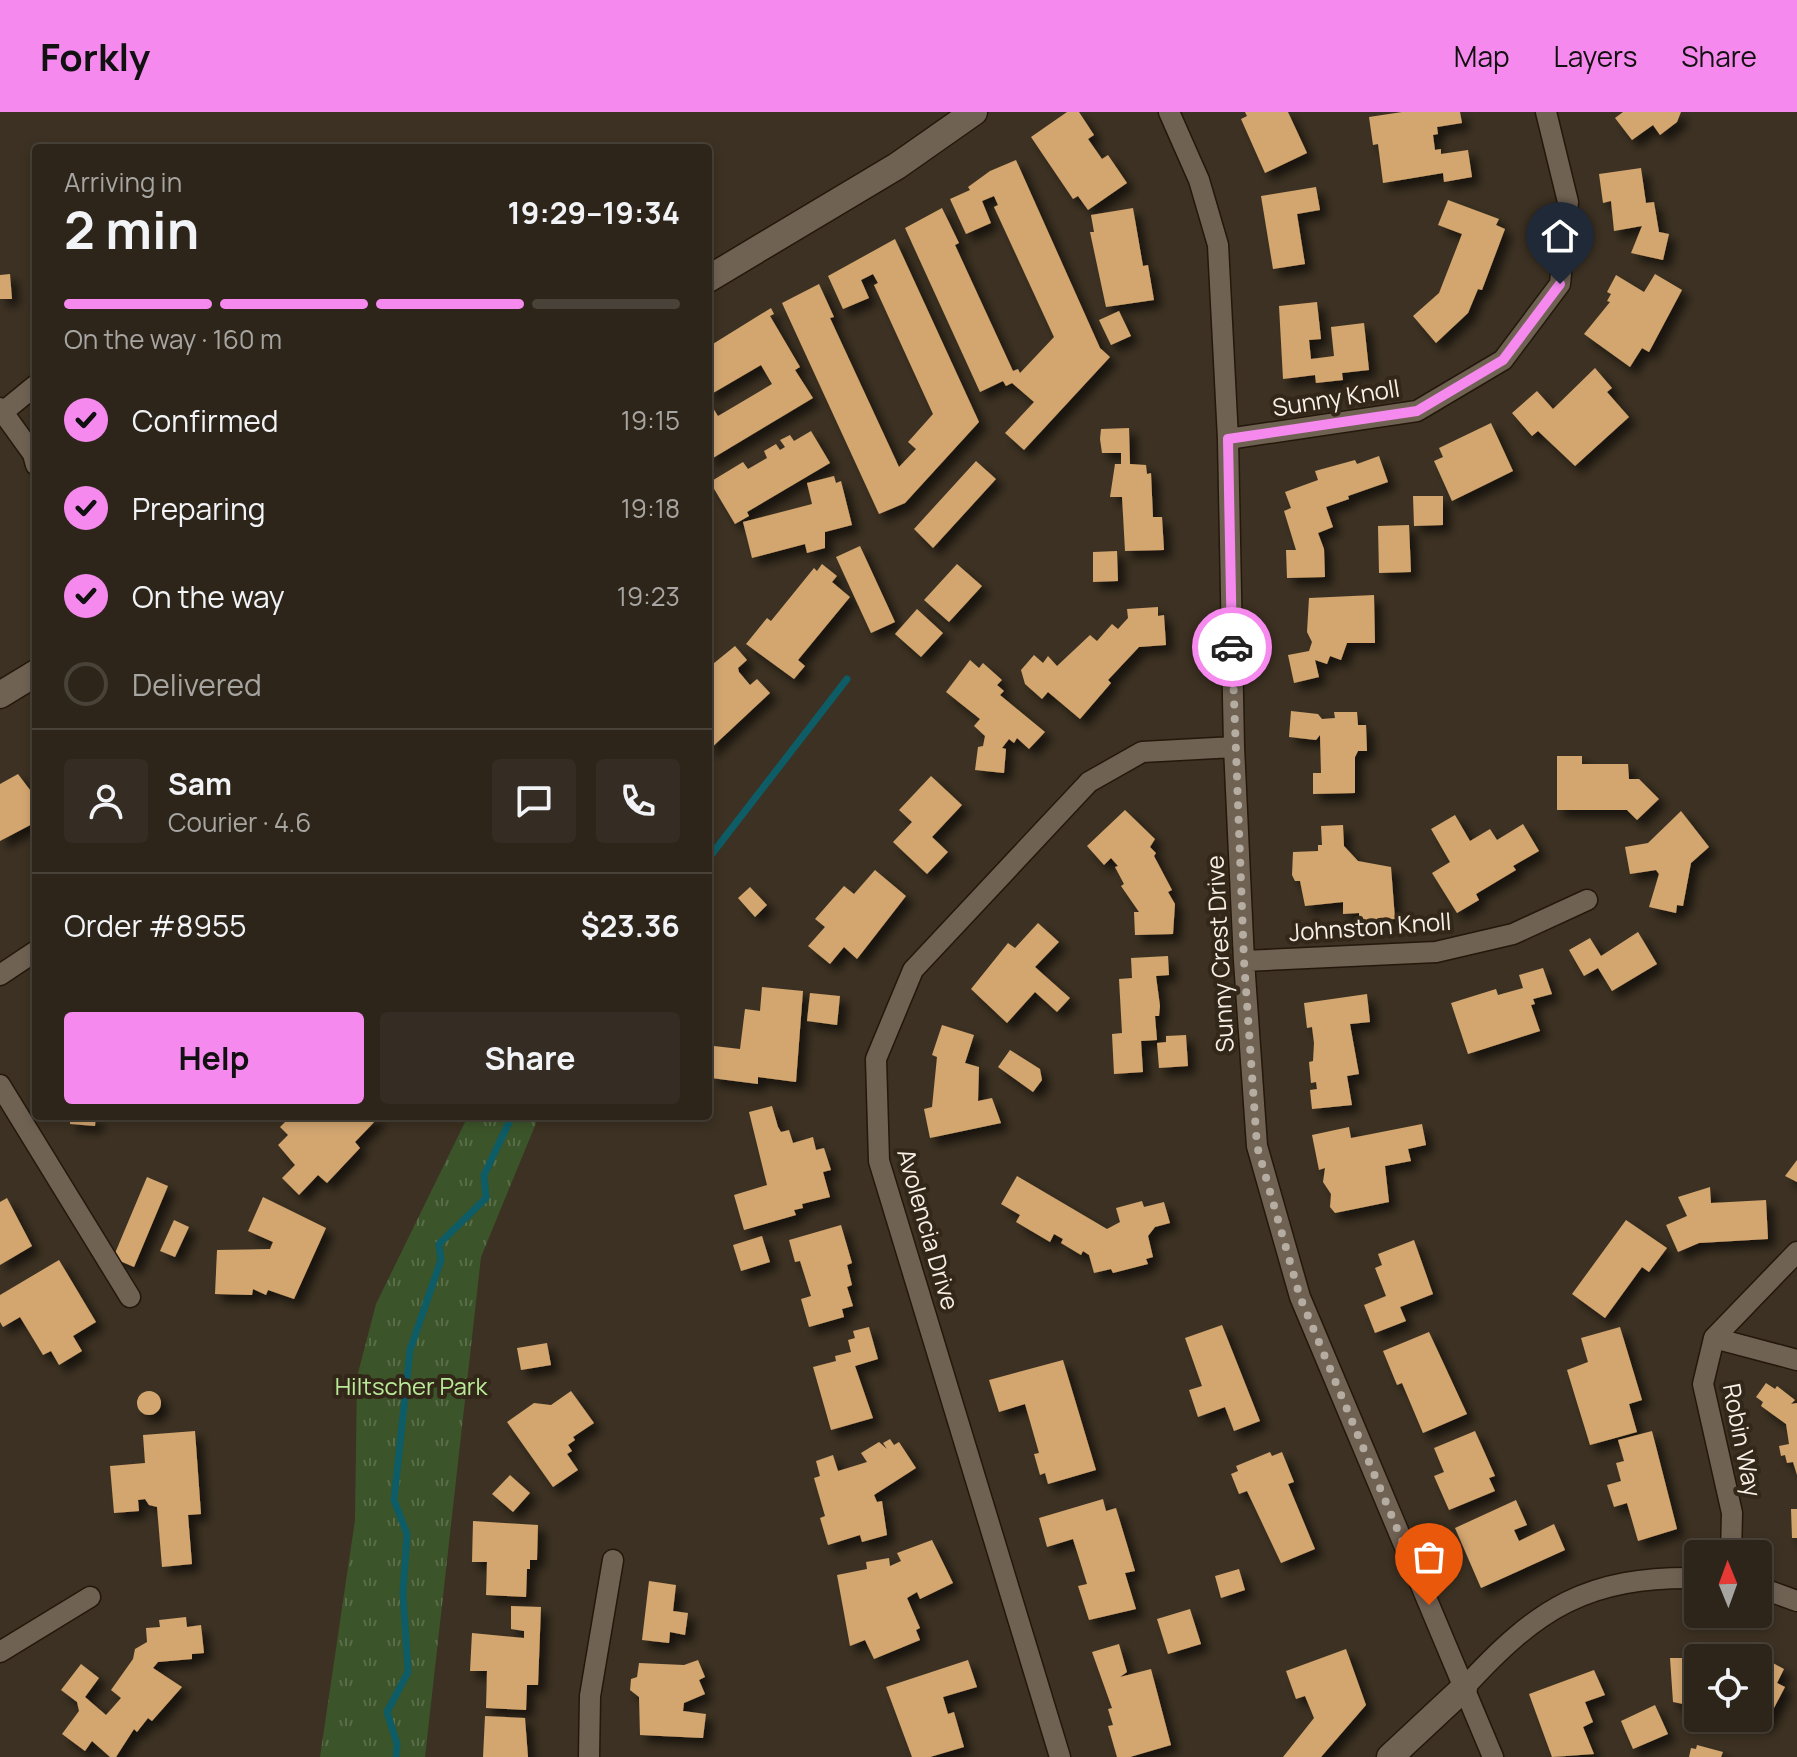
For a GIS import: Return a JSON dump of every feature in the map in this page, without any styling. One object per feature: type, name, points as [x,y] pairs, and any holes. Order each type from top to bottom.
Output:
[{"type":"street","points":[[712,277],[897,166],[974,112]]},
{"type":"street","name":"Sunny Crest Drive","points":[[1169,112],[1199,180],[1218,245],[1228,439],[1234,747],[1257,1146],[1300,1297],[1493,1757]]},
{"type":"street","name":"Sunny Knoll","points":[[1228,439],[1417,411],[1503,360],[1560,284],[1568,202],[1546,112]]},
{"type":"street","points":[[32,388],[1,410],[32,453]]},
{"type":"street","points":[[0,695],[32,675]]},
{"type":"street","name":"Avolencia Drive","points":[[1060,1757],[879,1161],[876,1059],[913,970],[1089,782],[1142,752],[1234,747]]},
{"type":"street","name":"Johnston Knoll","points":[[1244,961],[1436,952],[1513,934],[1587,900]]},
{"type":"street","points":[[0,975],[32,954]]},
{"type":"street","points":[[0,1085],[130,1297]]},
{"type":"street","points":[[1714,1338],[1797,1252]]},
{"type":"street","name":"Robin Way","points":[[1731,1540],[1732,1513],[1703,1384],[1714,1338],[1797,1360]]},
{"type":"street","points":[[589,1757],[590,1696],[613,1560]]},
{"type":"street","points":[[1390,1757],[1514,1637],[1551,1610],[1600,1586],[1657,1577],[1684,1578]]},
{"type":"street","points":[[1772,1592],[1797,1601]]},
{"type":"street","points":[[0,1652],[90,1597]]},
{"type":"green space","name":"Hiltscher Park","points":[[466,1120],[537,1120],[481,1257],[425,1757],[320,1757],[355,1520],[357,1377],[376,1304]]},
{"type":"building","points":[[1067,112],[1079,112],[1094,135],[1088,139],[1102,159],[1108,155],[1127,183],[1088,210],[1078,196],[1073,199],[1031,137]]},
{"type":"building","points":[[1245,112],[1288,112],[1307,153],[1265,173],[1241,119],[1247,116]]},
{"type":"building","points":[[1402,112],[1460,112],[1462,123],[1437,127],[1438,134],[1433,135],[1435,150],[1441,149],[1441,154],[1468,150],[1472,177],[1444,182],[1443,173],[1383,183],[1378,144],[1373,145],[1369,117]]},
{"type":"building","points":[[1623,112],[1681,112],[1677,122],[1660,135],[1653,125],[1632,140],[1615,118]]},
{"type":"building","points":[[1016,160],[1100,348],[1110,357],[1024,450],[1005,433],[1034,402],[1012,383],[1006,386],[1003,381],[980,392],[905,228],[942,208],[959,243],[955,245],[1013,371],[1018,369],[1020,373],[1054,337],[994,207],[998,205],[994,196],[982,201],[991,223],[966,234],[950,199],[970,190],[968,187],[990,171]]},
{"type":"building","points":[[1641,168],[1646,203],[1654,202],[1659,232],[1669,234],[1663,260],[1631,253],[1642,226],[1614,231],[1611,201],[1603,203],[1599,174]]},
{"type":"building","points":[[1316,187],[1320,210],[1297,214],[1305,264],[1273,269],[1261,196]]},
{"type":"building","points":[[1448,200],[1499,219],[1496,225],[1505,229],[1482,290],[1478,289],[1468,313],[1436,343],[1413,316],[1439,293],[1462,234],[1438,225]]},
{"type":"building","points":[[1133,208],[1143,266],[1148,265],[1154,300],[1106,307],[1090,232],[1094,232],[1091,215]]},
{"type":"building","points":[[895,239],[979,422],[905,503],[879,514],[782,303],[819,284],[834,317],[830,318],[899,467],[916,449],[908,442],[933,414],[874,285],[878,283],[873,274],[861,280],[869,298],[843,309],[828,276]]},
{"type":"building","points":[[10,274],[12,299],[0,299],[0,275]]},
{"type":"building","points":[[1655,274],[1682,290],[1649,352],[1642,348],[1630,367],[1584,334],[1610,302],[1607,301],[1611,294],[1607,292],[1616,275],[1644,292]]},
{"type":"building","points":[[1317,302],[1321,339],[1309,340],[1311,359],[1334,356],[1331,327],[1364,323],[1369,370],[1342,373],[1343,380],[1316,383],[1315,375],[1283,379],[1279,306]]},
{"type":"building","points":[[771,308],[774,314],[770,316],[800,367],[795,370],[813,398],[712,459],[712,406],[718,416],[772,384],[761,365],[712,394],[712,345]]},
{"type":"building","points":[[1119,311],[1131,336],[1111,345],[1099,320]]},
{"type":"building","points":[[1595,368],[1612,388],[1607,392],[1629,417],[1575,466],[1538,431],[1532,436],[1512,413],[1537,391],[1553,409]]},
{"type":"building","points":[[1491,423],[1513,471],[1452,501],[1434,461],[1443,457],[1439,448]]},
{"type":"building","points":[[1129,428],[1130,464],[1146,465],[1147,474],[1151,473],[1153,517],[1162,517],[1164,550],[1125,551],[1122,497],[1110,497],[1115,464],[1121,464],[1121,453],[1102,453],[1100,439],[1101,429]]},
{"type":"building","points":[[811,431],[830,463],[747,512],[749,516],[735,524],[712,481],[743,462],[748,469],[767,458],[764,451],[776,444],[780,450],[785,447],[780,440],[790,435],[794,441]]},
{"type":"building","points":[[1379,456],[1388,482],[1326,507],[1333,527],[1318,533],[1324,549],[1325,577],[1287,578],[1286,550],[1296,550],[1284,511],[1291,508],[1285,492],[1318,480],[1315,471],[1355,460],[1357,464]]},
{"type":"building","points":[[976,461],[996,479],[933,548],[914,529]]},
{"type":"building","points":[[834,476],[836,483],[841,481],[852,525],[825,532],[825,548],[807,553],[805,544],[752,558],[743,522],[812,504],[807,483]]},
{"type":"building","points":[[1413,496],[1443,496],[1443,525],[1414,526]]},
{"type":"building","points":[[1409,525],[1411,572],[1379,573],[1378,526]]},
{"type":"building","points":[[860,546],[895,622],[871,633],[836,557]]},
{"type":"building","points":[[1117,551],[1118,581],[1093,582],[1093,552]]},
{"type":"building","points":[[822,564],[837,576],[832,582],[850,597],[798,660],[805,666],[794,679],[746,644],[767,618],[771,621],[814,568],[817,571]]},
{"type":"building","points":[[957,564],[982,586],[949,622],[924,600]]},
{"type":"building","points":[[1374,595],[1375,643],[1347,643],[1341,660],[1330,656],[1327,664],[1315,660],[1319,677],[1294,683],[1288,655],[1309,651],[1312,642],[1307,632],[1309,598]]},
{"type":"building","points":[[1158,607],[1158,616],[1164,615],[1166,645],[1139,647],[1108,680],[1111,683],[1080,719],[1048,692],[1042,699],[1025,684],[1021,670],[1034,655],[1043,663],[1048,656],[1057,666],[1090,635],[1097,641],[1112,624],[1118,629],[1128,618],[1127,609]]},
{"type":"building","points":[[917,609],[943,633],[921,657],[895,634]]},
{"type":"building","points":[[735,646],[747,660],[738,668],[739,672],[750,685],[757,679],[770,693],[712,747],[712,665]]},
{"type":"building","points":[[970,660],[979,668],[983,663],[1002,680],[997,685],[1004,691],[1000,695],[1045,732],[1029,749],[1017,738],[1014,743],[1009,739],[1002,748],[1006,749],[1004,773],[975,770],[978,747],[983,746],[985,736],[974,726],[980,719],[946,692]]},
{"type":"building","points":[[1291,711],[1318,714],[1322,719],[1335,718],[1334,712],[1357,712],[1358,725],[1366,725],[1367,751],[1358,751],[1355,757],[1355,793],[1313,794],[1313,773],[1321,773],[1320,735],[1316,740],[1289,737]]},
{"type":"building","points":[[1557,756],[1582,756],[1582,764],[1628,764],[1629,779],[1639,779],[1659,799],[1637,820],[1627,810],[1557,810]]},
{"type":"building","points":[[18,774],[32,793],[32,824],[0,841],[0,784]]},
{"type":"building","points":[[931,776],[962,805],[932,837],[948,852],[927,874],[893,842],[912,822],[899,810]]},
{"type":"building","points":[[1125,810],[1155,839],[1150,847],[1156,853],[1154,856],[1172,890],[1168,892],[1175,904],[1173,934],[1135,935],[1134,912],[1139,912],[1121,886],[1124,884],[1115,867],[1118,866],[1111,858],[1104,865],[1087,846]]},
{"type":"building","points":[[1681,811],[1709,847],[1691,863],[1683,906],[1677,905],[1676,913],[1649,907],[1659,874],[1656,870],[1630,874],[1625,847],[1648,843]]},
{"type":"building","points":[[1455,815],[1470,841],[1490,829],[1497,840],[1523,824],[1539,851],[1513,866],[1516,870],[1476,894],[1479,900],[1457,913],[1432,873],[1450,862],[1431,829]]},
{"type":"building","points":[[1343,825],[1344,846],[1358,861],[1391,867],[1395,919],[1359,921],[1359,913],[1343,914],[1343,902],[1305,906],[1300,881],[1295,881],[1292,875],[1293,852],[1318,851],[1318,845],[1322,845],[1321,826]]},
{"type":"building","points":[[875,870],[906,896],[857,959],[844,947],[830,964],[808,946],[825,927],[815,919],[844,886],[854,894]]},
{"type":"building","points":[[750,887],[767,905],[755,917],[738,898]]},
{"type":"building","points":[[1038,923],[1059,942],[1035,967],[1070,998],[1057,1012],[1035,992],[1007,1023],[971,989],[1008,943],[1015,948]]},
{"type":"building","points":[[1638,932],[1657,964],[1612,991],[1598,968],[1584,976],[1569,950],[1590,938],[1601,956]]},
{"type":"building","points":[[1168,956],[1169,975],[1156,976],[1160,1006],[1159,1016],[1155,1016],[1157,1040],[1141,1041],[1143,1072],[1114,1074],[1112,1034],[1122,1033],[1119,979],[1132,978],[1131,958]]},
{"type":"building","points":[[1543,968],[1552,994],[1533,999],[1535,1004],[1531,1005],[1540,1031],[1468,1054],[1451,1003],[1496,989],[1498,995],[1523,988],[1519,975]]},
{"type":"building","points":[[762,987],[803,991],[796,1082],[758,1077],[758,1084],[712,1078],[714,1046],[740,1049],[745,1009],[760,1011]]},
{"type":"building","points":[[810,993],[840,996],[837,1025],[807,1021]]},
{"type":"building","points":[[1367,994],[1370,1022],[1350,1024],[1359,1074],[1347,1076],[1352,1105],[1312,1109],[1310,1090],[1317,1089],[1316,1082],[1311,1083],[1309,1062],[1313,1061],[1314,1043],[1312,1027],[1307,1028],[1304,1003]]},
{"type":"building","points":[[942,1025],[974,1035],[965,1063],[979,1067],[978,1101],[992,1098],[1001,1123],[930,1138],[924,1109],[932,1107],[937,1057],[932,1055]]},
{"type":"building","points":[[1186,1035],[1188,1066],[1159,1068],[1157,1043],[1166,1042],[1166,1036]]},
{"type":"building","points":[[1010,1050],[1040,1069],[1042,1080],[1033,1092],[998,1067]]},
{"type":"building","points":[[772,1106],[778,1127],[781,1132],[789,1130],[793,1143],[813,1137],[816,1150],[824,1148],[831,1170],[823,1172],[830,1197],[802,1204],[803,1208],[794,1210],[796,1215],[744,1230],[734,1195],[767,1185],[749,1112]]},
{"type":"building","points":[[70,1120],[96,1120],[95,1126],[70,1124]]},
{"type":"building","points":[[287,1120],[376,1120],[355,1142],[360,1148],[327,1183],[318,1175],[299,1195],[282,1178],[295,1165],[278,1145],[288,1135],[280,1127]]},
{"type":"building","points":[[1422,1124],[1426,1145],[1408,1149],[1411,1161],[1385,1166],[1389,1202],[1335,1213],[1330,1207],[1331,1194],[1323,1182],[1325,1168],[1319,1170],[1312,1135],[1349,1127],[1351,1138]]},
{"type":"building","points":[[1797,1160],[1797,1182],[1785,1176]]},
{"type":"building","points":[[1017,1176],[1107,1229],[1120,1222],[1116,1208],[1142,1201],[1144,1207],[1164,1202],[1170,1223],[1155,1227],[1148,1236],[1153,1257],[1146,1259],[1148,1264],[1113,1273],[1111,1269],[1094,1273],[1089,1255],[1083,1251],[1081,1255],[1061,1243],[1063,1239],[1054,1234],[1050,1242],[1016,1222],[1020,1215],[1001,1204]]},
{"type":"building","points":[[147,1177],[168,1186],[134,1267],[113,1258]]},
{"type":"building","points":[[1710,1187],[1711,1203],[1766,1200],[1768,1239],[1699,1243],[1678,1252],[1666,1225],[1687,1216],[1678,1197]]},
{"type":"building","points":[[263,1197],[326,1228],[294,1299],[268,1290],[266,1295],[253,1289],[252,1295],[215,1294],[217,1250],[270,1249],[273,1242],[248,1231]]},
{"type":"building","points":[[7,1198],[32,1246],[0,1265],[0,1202]]},
{"type":"building","points":[[174,1220],[189,1227],[175,1257],[160,1251]]},
{"type":"building","points":[[1626,1220],[1667,1248],[1649,1272],[1642,1267],[1605,1318],[1572,1294]]},
{"type":"building","points":[[841,1225],[852,1263],[847,1265],[852,1285],[847,1287],[853,1306],[842,1309],[844,1317],[809,1327],[801,1299],[811,1296],[800,1261],[795,1262],[789,1240]]},
{"type":"building","points":[[762,1236],[770,1262],[741,1271],[733,1245]]},
{"type":"building","points":[[1414,1240],[1433,1294],[1400,1307],[1406,1321],[1375,1333],[1364,1305],[1386,1296],[1375,1268],[1382,1265],[1378,1254]]},
{"type":"building","points":[[59,1260],[96,1322],[73,1336],[82,1351],[59,1365],[51,1351],[43,1355],[20,1317],[3,1327],[0,1322],[0,1295]]},
{"type":"building","points":[[1222,1325],[1260,1421],[1234,1431],[1225,1407],[1198,1417],[1189,1390],[1202,1386],[1185,1338]]},
{"type":"building","points":[[869,1327],[878,1359],[855,1366],[873,1418],[831,1430],[813,1367],[836,1361],[835,1356],[851,1352],[848,1340],[855,1338],[853,1331]]},
{"type":"building","points":[[1620,1327],[1642,1400],[1629,1404],[1637,1432],[1590,1445],[1567,1370],[1588,1362],[1581,1338]]},
{"type":"building","points":[[1429,1332],[1467,1414],[1423,1433],[1402,1383],[1397,1385],[1383,1351]]},
{"type":"building","points":[[547,1343],[551,1365],[521,1370],[517,1348]]},
{"type":"building","points":[[1063,1360],[1096,1470],[1048,1484],[1045,1473],[1040,1475],[1034,1454],[1039,1453],[1025,1404],[999,1412],[989,1380]]},
{"type":"building","points":[[1766,1383],[1775,1389],[1777,1386],[1795,1400],[1791,1404],[1797,1403],[1797,1475],[1793,1462],[1787,1463],[1785,1455],[1781,1456],[1779,1446],[1789,1444],[1786,1424],[1761,1406],[1763,1402],[1756,1397]]},
{"type":"building","points":[[149,1391],[158,1394],[161,1403],[158,1412],[149,1415],[140,1412],[137,1403],[140,1394]]},
{"type":"building","points":[[571,1391],[594,1423],[573,1437],[575,1440],[568,1445],[572,1451],[567,1454],[578,1470],[553,1487],[507,1422],[534,1403],[551,1405]]},
{"type":"building","points":[[195,1431],[201,1514],[188,1515],[192,1564],[162,1567],[157,1507],[149,1505],[145,1499],[138,1500],[139,1511],[114,1513],[110,1466],[145,1463],[143,1435]]},
{"type":"building","points":[[1475,1431],[1495,1476],[1489,1478],[1495,1491],[1449,1510],[1434,1476],[1444,1472],[1434,1448]]},
{"type":"building","points":[[1652,1431],[1677,1529],[1638,1541],[1627,1503],[1614,1507],[1607,1485],[1621,1481],[1616,1463],[1624,1461],[1618,1440]]},
{"type":"building","points":[[890,1439],[894,1445],[899,1442],[916,1468],[874,1495],[877,1502],[882,1501],[887,1535],[862,1542],[860,1535],[828,1545],[820,1518],[825,1516],[814,1478],[820,1476],[816,1461],[833,1455],[838,1471],[867,1462],[861,1453],[879,1442],[887,1449],[883,1443]]},
{"type":"building","points":[[1270,1452],[1272,1456],[1282,1452],[1294,1482],[1288,1484],[1315,1549],[1281,1563],[1247,1491],[1239,1494],[1231,1474],[1238,1471],[1236,1466]]},
{"type":"building","points":[[510,1475],[530,1493],[513,1512],[492,1494]]},
{"type":"building","points":[[1103,1499],[1106,1511],[1116,1508],[1135,1571],[1125,1573],[1136,1609],[1089,1620],[1078,1586],[1087,1584],[1073,1539],[1047,1547],[1039,1518]]},
{"type":"building","points":[[1516,1500],[1527,1525],[1514,1530],[1519,1541],[1554,1524],[1565,1550],[1481,1588],[1455,1528]]},
{"type":"building","points":[[1791,1509],[1797,1509],[1797,1538],[1792,1538]]},
{"type":"building","points":[[473,1521],[538,1525],[537,1560],[530,1560],[530,1569],[527,1569],[526,1597],[486,1595],[487,1562],[472,1562]]},
{"type":"building","points":[[932,1540],[953,1583],[920,1599],[917,1592],[907,1598],[920,1628],[916,1630],[920,1640],[874,1659],[865,1640],[850,1646],[837,1575],[867,1569],[866,1562],[889,1558],[890,1566],[901,1561],[897,1553]]},
{"type":"building","points":[[1239,1569],[1245,1590],[1221,1598],[1215,1576]]},
{"type":"building","points":[[649,1581],[676,1585],[673,1611],[688,1613],[685,1635],[670,1632],[669,1643],[642,1640]]},
{"type":"building","points":[[511,1606],[541,1607],[538,1685],[527,1685],[526,1710],[486,1708],[487,1671],[470,1671],[472,1633],[524,1638],[524,1631],[511,1629]]},
{"type":"building","points":[[1190,1609],[1201,1644],[1168,1654],[1157,1619]]},
{"type":"building","points":[[186,1617],[187,1627],[201,1625],[204,1653],[192,1654],[192,1659],[158,1662],[153,1668],[182,1687],[152,1721],[148,1718],[137,1732],[134,1729],[116,1757],[110,1757],[92,1741],[85,1751],[62,1734],[79,1711],[77,1702],[61,1690],[81,1664],[99,1678],[85,1697],[106,1715],[121,1698],[111,1690],[133,1659],[135,1649],[147,1642],[146,1628],[160,1627],[159,1620]]},
{"type":"building","points":[[1119,1644],[1127,1672],[1120,1677],[1151,1669],[1171,1745],[1130,1757],[1117,1757],[1108,1726],[1113,1725],[1108,1709],[1112,1708],[1092,1652]]},
{"type":"building","points":[[1346,1649],[1366,1705],[1321,1757],[1283,1757],[1314,1718],[1305,1696],[1296,1699],[1286,1671]]},
{"type":"building","points":[[1670,1658],[1684,1658],[1684,1704],[1673,1702]]},
{"type":"building","points":[[698,1660],[705,1677],[699,1680],[705,1694],[684,1703],[683,1711],[706,1714],[703,1738],[640,1735],[639,1697],[630,1690],[631,1679],[637,1677],[639,1663],[684,1665]]},
{"type":"building","points":[[968,1660],[977,1687],[943,1697],[948,1714],[954,1712],[964,1747],[930,1757],[912,1757],[886,1687]]},
{"type":"building","points":[[1772,1663],[1784,1669],[1777,1683],[1785,1687],[1772,1712]]},
{"type":"building","points":[[1594,1670],[1605,1695],[1585,1702],[1593,1722],[1583,1727],[1594,1754],[1552,1757],[1529,1694]]},
{"type":"building","points":[[1655,1705],[1668,1734],[1633,1749],[1621,1721]]},
{"type":"building","points":[[485,1716],[525,1718],[528,1757],[483,1757]]},
{"type":"building","points":[[1697,1745],[1723,1752],[1721,1757],[1689,1757],[1691,1748],[1696,1749]]},
{"type":"waterway","points":[[712,854],[847,679]]},
{"type":"waterway","points":[[396,1757],[397,1744],[387,1712],[408,1672],[403,1593],[407,1534],[394,1500],[410,1350],[441,1260],[439,1244],[486,1198],[484,1175],[510,1120]]},
{"type":"way so far","points":[[1232,647],[1244,961],[1257,1146],[1300,1297],[1429,1605]]},
{"type":"route","points":[[1232,647],[1228,439],[1417,411],[1503,360],[1560,284]]}]
